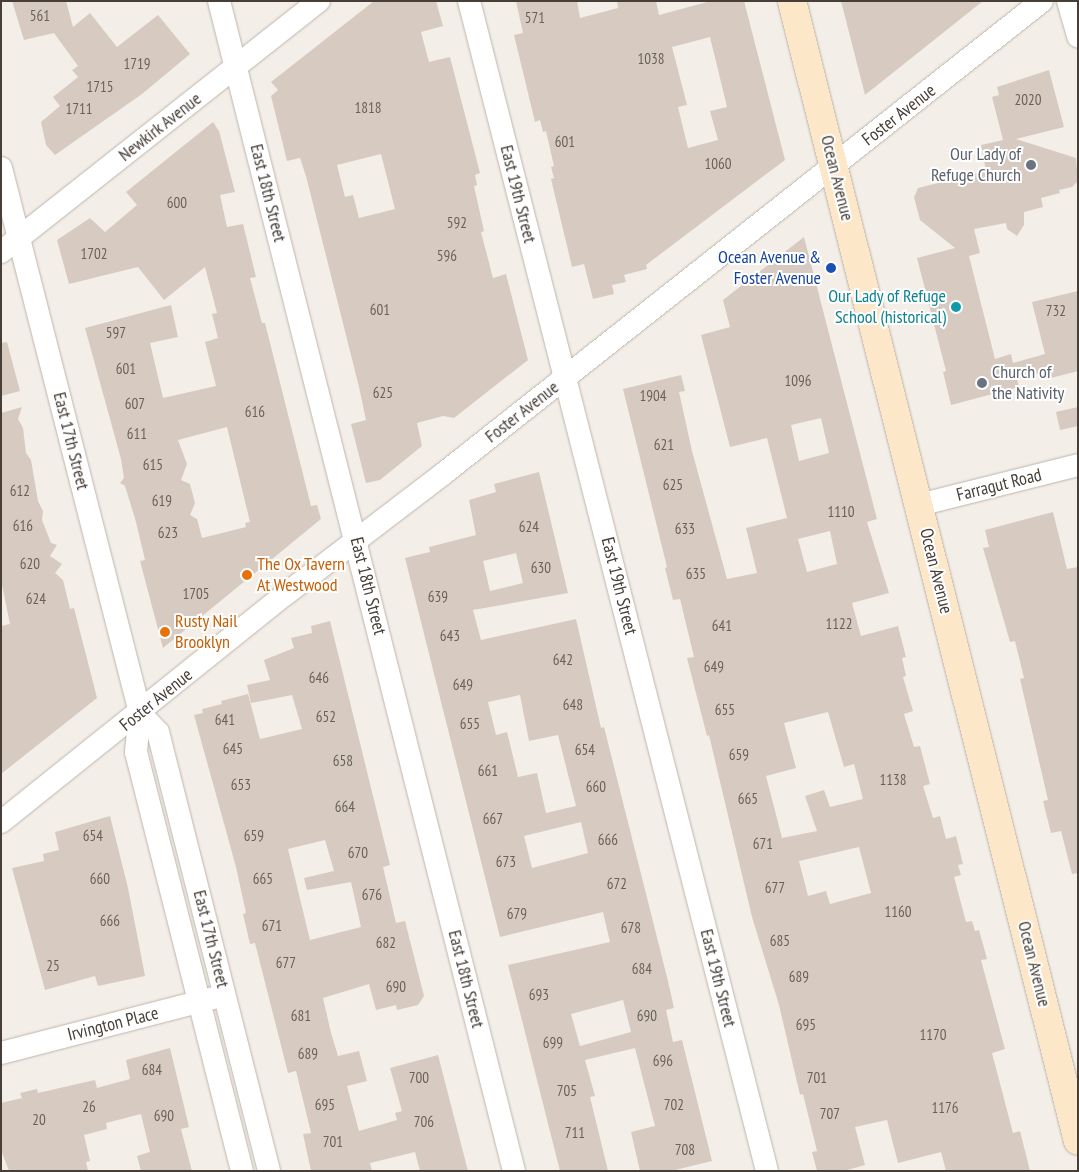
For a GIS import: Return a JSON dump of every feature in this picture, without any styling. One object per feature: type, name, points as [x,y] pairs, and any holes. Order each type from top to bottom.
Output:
[{"type":"main road","name":"Ocean Avenue","points":[[792,1],[1078,1141]]},
{"type":"street","name":"East 18th Street","points":[[220,1],[514,1171]]},
{"type":"street","name":"Newkirk Avenue","points":[[1,252],[319,1]]},
{"type":"street","name":"East 19th Street","points":[[469,1],[767,1171]]},
{"type":"street","name":"Foster Avenue","points":[[1,822],[356,539],[565,378],[1042,1]]},
{"type":"street","points":[[1068,1],[1078,37]]},
{"type":"street","name":"East 17th Street","points":[[1,168],[140,713],[136,752],[242,1171]]},
{"type":"street","name":"Farragut Road","points":[[919,505],[1078,465]]},
{"type":"street","name":"East 17th Street","points":[[140,713],[158,732],[269,1171]]},
{"type":"street","name":"Irvington Place","points":[[1,1053],[225,995]]},
{"type":"building","points":[[12,1],[66,1],[73,27],[90,13],[117,47],[158,15],[190,54],[142,94],[55,155],[46,145],[41,122],[60,106],[53,97],[78,77],[72,70],[78,66],[54,33],[24,40]]},
{"type":"building","points":[[374,1],[436,1],[443,26],[421,32],[429,62],[450,57],[480,173],[475,175],[477,185],[474,186],[484,231],[481,232],[493,278],[506,274],[528,360],[454,418],[443,416],[417,423],[422,446],[380,480],[366,483],[351,424],[366,420],[359,387],[306,176],[300,158],[287,161],[271,96],[278,90],[271,82]],"holes":[[[381,154],[395,209],[359,218],[353,195],[345,197],[337,165]]]},
{"type":"building","points":[[516,1],[577,1],[580,18],[618,8],[617,1],[656,1],[659,15],[711,1],[744,1],[785,160],[646,265],[647,269],[624,275],[626,282],[612,285],[614,294],[593,299],[584,264],[572,267],[551,179],[554,178],[551,167],[554,166],[546,131],[543,132],[540,120],[535,122],[514,35],[523,33]],"holes":[[[710,37],[727,107],[710,111],[718,140],[688,148],[678,107],[687,105],[672,47]]]},
{"type":"building","points":[[841,1],[983,1],[865,95]]},
{"type":"building","points":[[1049,70],[1064,127],[1016,139],[1076,158],[1078,181],[1072,187],[1059,190],[1060,193],[1041,198],[1043,207],[1024,212],[1024,225],[1017,236],[1007,229],[1006,223],[974,229],[980,253],[969,256],[995,359],[1011,354],[1013,363],[1045,354],[1032,302],[1078,291],[1078,371],[1051,378],[1049,371],[1017,379],[1019,387],[951,405],[943,372],[946,371],[917,258],[955,248],[920,220],[914,197],[918,188],[986,171],[981,145],[1003,140],[992,97],[999,95],[997,87]]},
{"type":"building","points":[[213,122],[219,131],[235,192],[220,195],[227,227],[243,224],[256,277],[250,278],[262,323],[265,323],[311,506],[317,505],[321,519],[163,648],[140,561],[145,560],[136,522],[125,486],[120,483],[124,478],[121,459],[85,328],[171,305],[178,337],[150,343],[163,398],[216,386],[205,342],[218,338],[212,314],[217,313],[205,267],[164,300],[138,267],[69,284],[57,240],[90,218],[105,232],[137,205],[126,192]],"holes":[[[227,427],[250,522],[245,523],[246,527],[202,538],[197,519],[190,515],[195,503],[190,484],[181,480],[187,464],[178,440]]]},
{"type":"building","points":[[804,237],[877,519],[867,522],[889,593],[852,603],[861,636],[898,626],[906,657],[902,658],[906,676],[903,677],[913,711],[904,714],[914,747],[920,746],[930,784],[923,786],[933,818],[940,816],[946,839],[956,836],[963,864],[958,865],[961,875],[954,877],[966,922],[972,921],[975,931],[979,930],[987,959],[981,960],[1005,1049],[992,1053],[1013,1133],[1020,1131],[1030,1171],[946,1171],[941,1152],[898,1163],[887,1120],[855,1127],[865,1165],[844,1171],[817,1171],[812,1152],[817,1151],[803,1094],[800,1095],[779,1005],[752,917],[709,735],[707,736],[687,658],[694,657],[680,599],[673,600],[665,568],[667,567],[623,389],[681,375],[685,391],[679,392],[692,451],[727,579],[757,573],[746,528],[787,518],[767,438],[730,447],[701,335],[730,327],[723,300]],"holes":[[[821,418],[829,453],[799,461],[791,425]],[[830,531],[837,564],[807,572],[798,539]],[[828,712],[844,767],[854,764],[863,799],[830,807],[824,790],[805,796],[817,831],[782,838],[766,776],[796,768],[784,723]],[[859,847],[871,893],[830,904],[826,891],[808,896],[799,861]]]},
{"type":"building","points":[[7,342],[20,391],[1,396],[1,343]]},
{"type":"building","points":[[22,407],[18,419],[23,428],[26,453],[31,460],[38,501],[43,511],[42,520],[51,543],[57,545],[50,556],[62,564],[55,573],[63,580],[70,609],[74,608],[97,698],[1,774],[1,626],[10,624],[1,580],[1,413]]},
{"type":"building","points":[[1078,407],[1078,426],[1060,430],[1056,412]]},
{"type":"building","points":[[539,472],[568,593],[473,610],[481,640],[576,619],[601,728],[604,727],[667,977],[674,1008],[666,1010],[673,1042],[682,1040],[712,1161],[671,1171],[640,1171],[631,1132],[655,1126],[635,1048],[585,1060],[595,1096],[590,1097],[608,1171],[560,1171],[508,965],[610,942],[603,912],[500,937],[405,558],[430,552],[429,547],[476,535],[469,500],[496,492],[494,484]],"holes":[[[516,553],[523,583],[490,591],[483,561]],[[520,695],[529,741],[558,735],[576,806],[546,813],[537,773],[518,777],[507,732],[496,735],[488,702]],[[581,822],[588,853],[532,868],[524,836]],[[623,1000],[631,1032],[580,1046],[571,1014]]]},
{"type":"building","points":[[1053,512],[1067,569],[1078,567],[1078,873],[1072,874],[1061,831],[1051,833],[1043,801],[1048,800],[1020,679],[1024,678],[1015,641],[1010,642],[983,548],[989,547],[985,530]]},
{"type":"building","points":[[330,621],[390,865],[383,867],[396,923],[405,921],[424,996],[418,1005],[397,1010],[396,1005],[376,1010],[369,984],[323,998],[338,1056],[359,1051],[367,1081],[347,1086],[359,1131],[397,1120],[395,1113],[402,1111],[390,1068],[438,1055],[468,1171],[420,1171],[415,1152],[370,1163],[372,1171],[311,1171],[303,1134],[311,1133],[296,1071],[288,1073],[255,943],[250,944],[243,914],[246,913],[236,867],[194,715],[203,713],[202,709],[222,704],[221,701],[248,694],[260,739],[302,729],[292,695],[251,703],[247,685],[270,680],[264,660],[294,648],[291,638],[312,633],[311,626]],"holes":[[[325,840],[334,871],[304,878],[307,890],[351,882],[361,927],[310,940],[288,849]]]},
{"type":"building","points":[[110,816],[128,888],[145,976],[98,986],[95,976],[45,990],[12,868],[44,861],[43,854],[59,850],[55,832]]},
{"type":"building","points":[[170,1048],[189,1127],[181,1129],[192,1171],[141,1171],[137,1156],[150,1152],[141,1114],[106,1123],[107,1129],[84,1135],[90,1161],[86,1162],[88,1171],[9,1171],[1,1150],[1,1103],[22,1098],[20,1093],[37,1089],[38,1093],[95,1080],[97,1088],[130,1079],[126,1060]]},
{"type":"place","name":"Our Lady of Refuge Church","points":[[1031,165]]},
{"type":"place","name":"Ocean Avenue & Foster Avenue","points":[[831,268]]},
{"type":"place","name":"Our Lady of Refuge School (historical)","points":[[956,307]]},
{"type":"place","name":"Church of the Nativity","points":[[982,383]]},
{"type":"place","name":"The Ox Tavern At Westwood","points":[[247,575]]},
{"type":"place","name":"Rusty Nail Brooklyn","points":[[165,632]]}]
